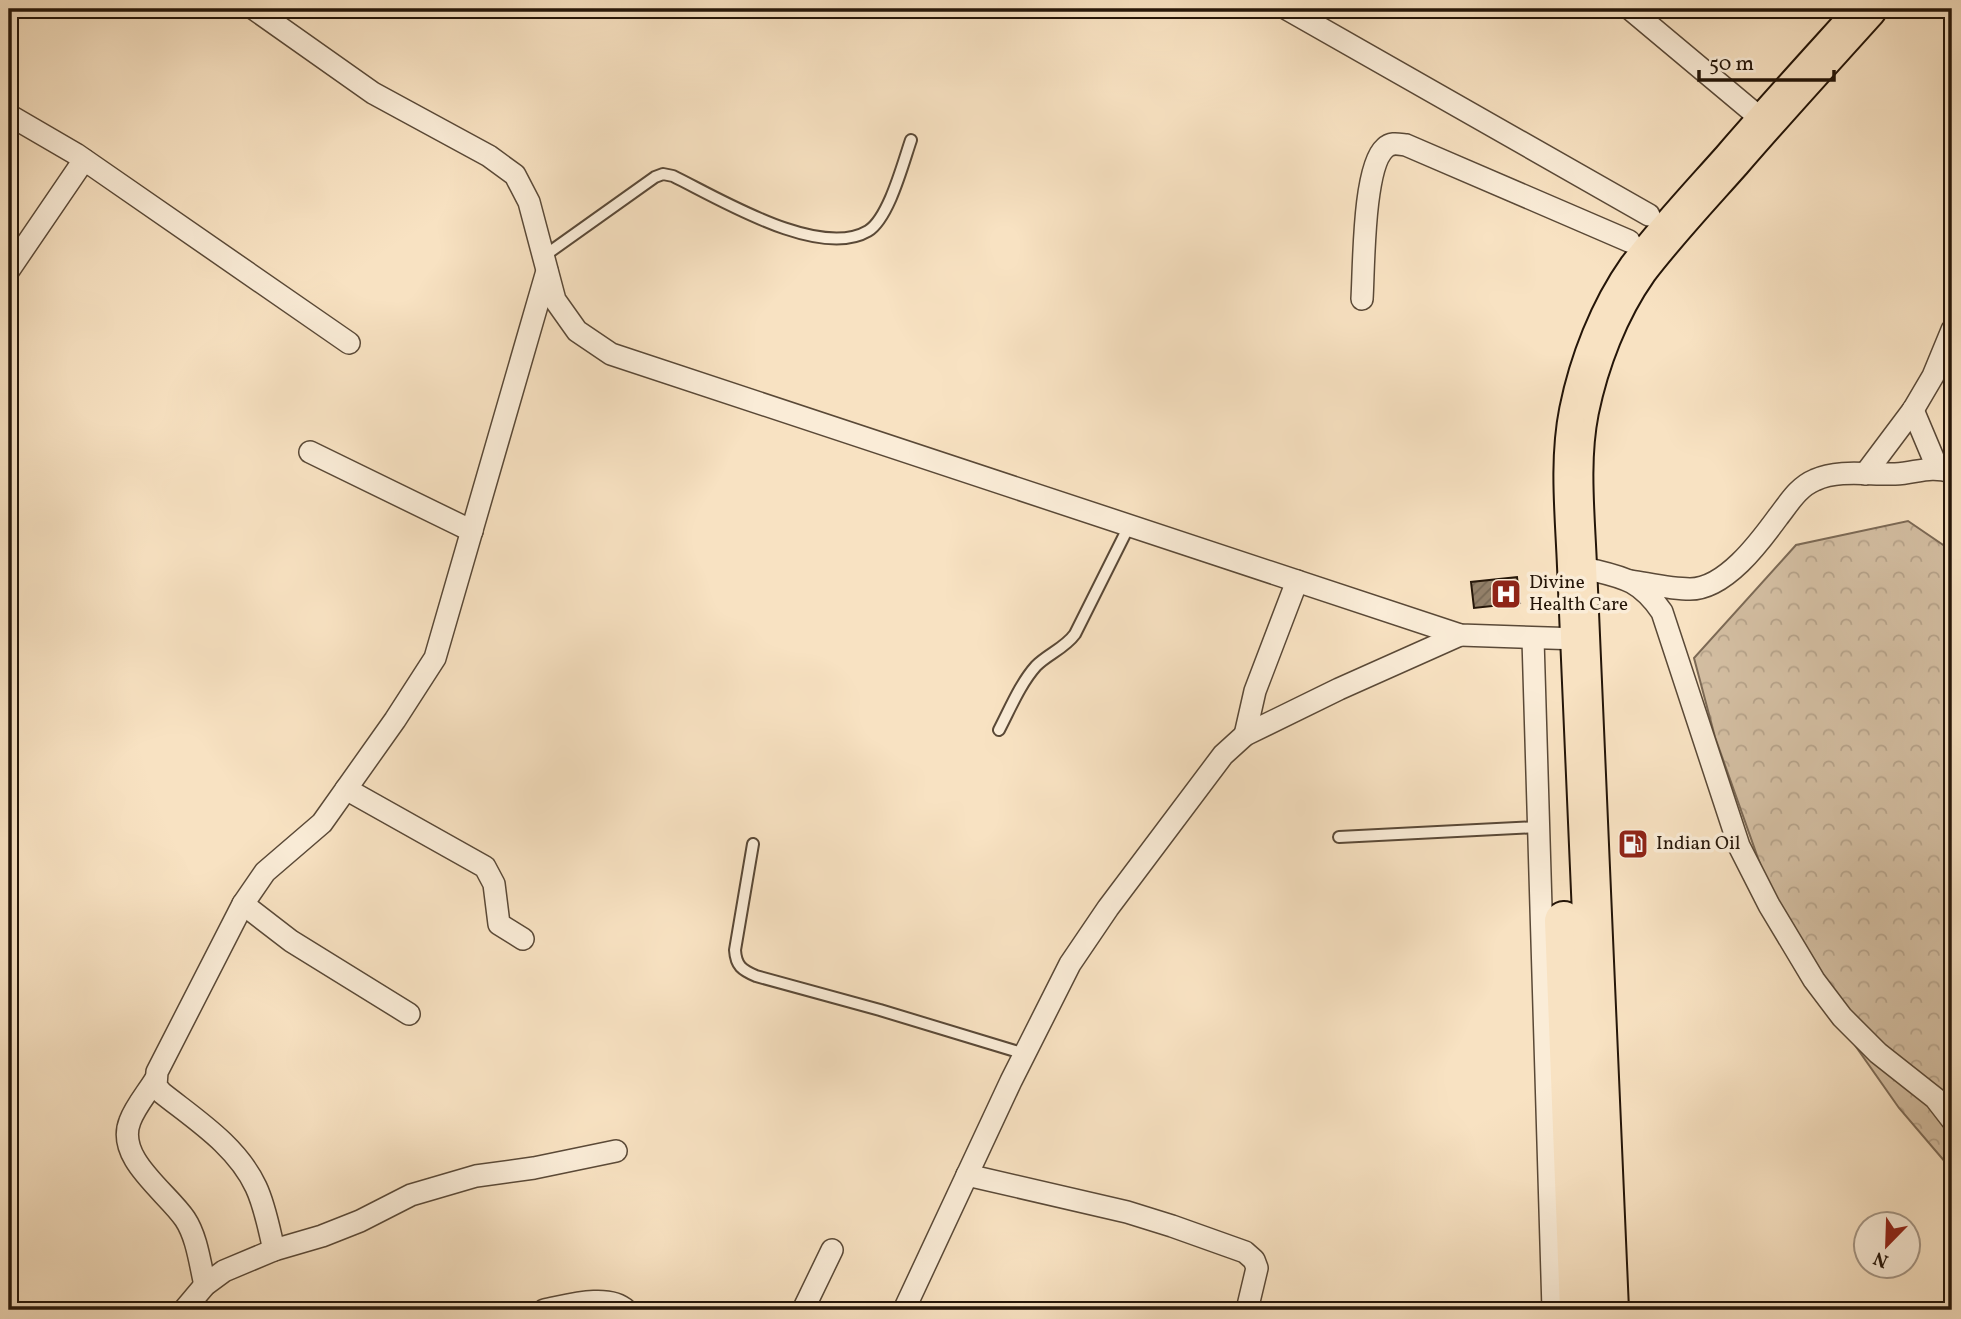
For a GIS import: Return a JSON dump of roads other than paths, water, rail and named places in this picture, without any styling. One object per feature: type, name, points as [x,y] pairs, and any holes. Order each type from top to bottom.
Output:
[{"type":"highway","points":[[1609,1310],[1586,825],[1557,639],[1577,566],[1575,448],[1584,392],[1600,342],[1637,271],[1834,9]]},
{"type":"highway","points":[[1578,1310],[1552,470],[1558,403],[1565,364],[1595,292],[1615,258],[1639,228],[1867,9]]},
{"type":"street","points":[[254,9],[373,93],[489,156],[515,175],[529,202],[555,300],[577,331],[611,354],[1460,635],[1557,639],[1538,827],[1553,1310]]},
{"type":"street","points":[[1287,9],[1639,228]]},
{"type":"street","points":[[1630,9],[1756,114]]},
{"type":"street","points":[[9,115],[84,160],[349,343]]},
{"type":"street","points":[[1362,299],[1369,186],[1373,167],[1379,156],[1385,148],[1394,143],[1639,228]]},
{"type":"street","points":[[9,270],[84,160]]},
{"type":"street","points":[[205,1285],[187,1222],[152,1183],[129,1149],[127,1132],[130,1121],[155,1080],[243,904],[265,872],[321,823],[435,658],[545,263]]},
{"type":"street","points":[[1865,474],[1913,410],[1933,376],[1952,330]]},
{"type":"street","points":[[1577,566],[1630,581],[1691,590],[1709,585],[1743,560],[1768,532],[1795,494],[1813,481],[1830,475],[1945,470],[1913,410]]},
{"type":"street","points":[[310,452],[472,531]]},
{"type":"street","points":[[1245,735],[1258,680],[1297,581]]},
{"type":"street","points":[[1630,581],[1642,587],[1662,612],[1739,846],[1769,905],[1814,980],[1842,1017],[1878,1053],[1935,1098],[1952,1120]]},
{"type":"street","points":[[904,1310],[1070,964],[1108,908],[1223,755],[1245,735],[1460,635]]},
{"type":"street","points":[[346,789],[485,867],[494,884],[499,923],[523,939]]},
{"type":"street","points":[[243,904],[291,941],[409,1014]]},
{"type":"street","points":[[155,1080],[162,1093],[219,1139],[239,1159],[258,1190],[274,1250]]},
{"type":"street","points":[[184,1310],[205,1285],[224,1270],[347,1226],[393,1202],[476,1176],[534,1168],[616,1151]]},
{"type":"street","points":[[967,1175],[1127,1212],[1245,1252],[1254,1260],[1257,1268],[1247,1310]]},
{"type":"street","points":[[803,1310],[832,1250]]},
{"type":"street","points":[[544,1310],[605,1301],[616,1303],[626,1310]]},
{"type":"lane","points":[[545,263],[655,177],[663,174],[673,176],[755,218],[787,230],[830,237],[853,236],[869,230],[879,219],[911,140]]},
{"type":"lane","points":[[999,730],[1031,672],[1070,642],[1076,634],[1129,526]]},
{"type":"lane","points":[[1339,836],[1538,827]]},
{"type":"lane","points":[[752,844],[736,950],[736,962],[743,970],[1025,1054]]},
{"type":"place","name":"Divine Health Care","points":[[1506,594]]},
{"type":"place","name":"Indian Oil","points":[[1633,844]]}]
